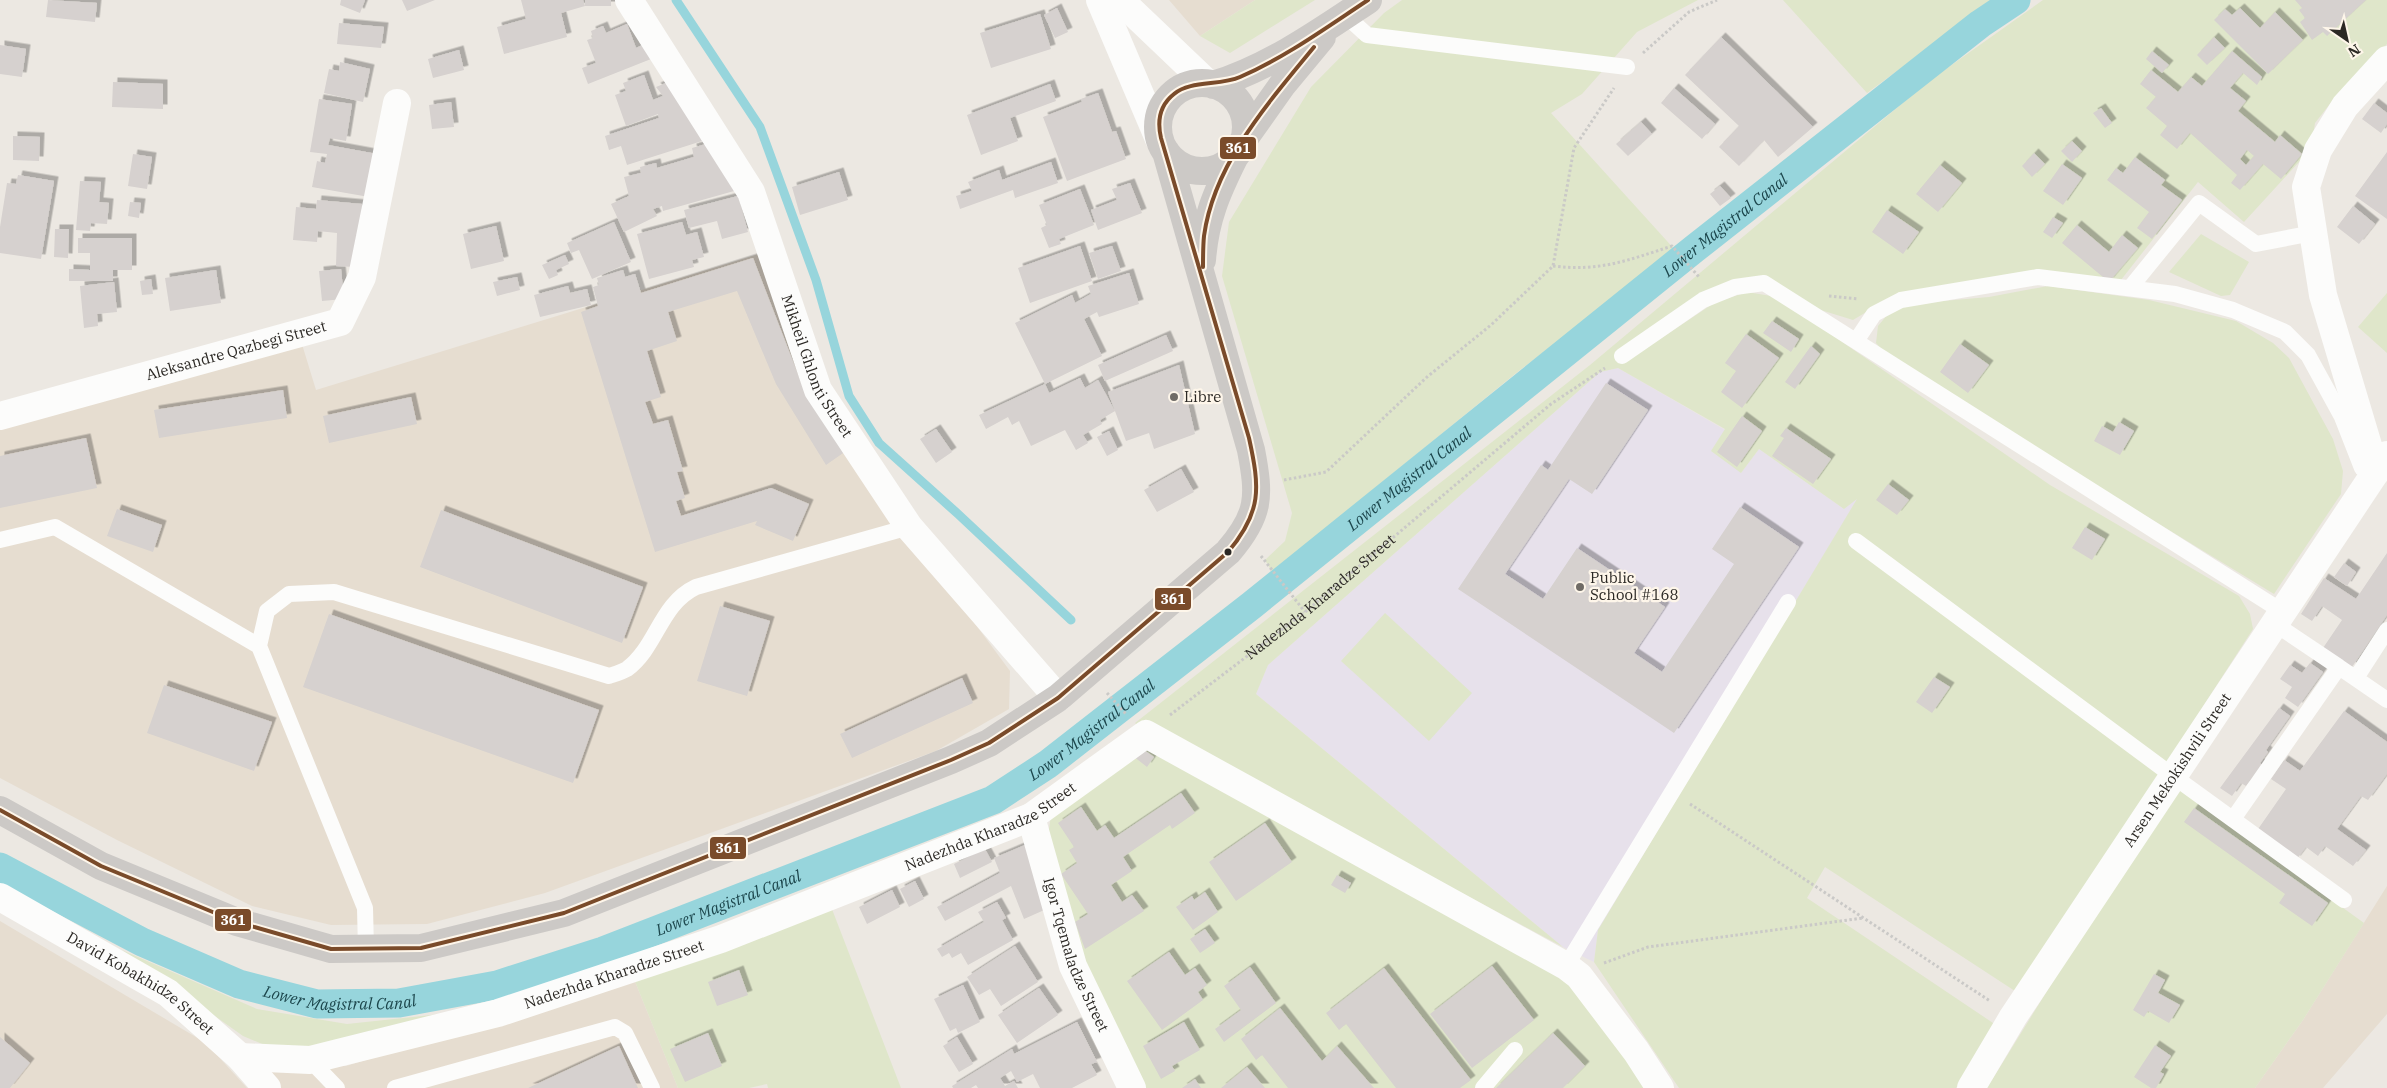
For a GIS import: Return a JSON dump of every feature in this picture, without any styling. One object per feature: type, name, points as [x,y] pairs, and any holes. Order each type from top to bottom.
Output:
[{"type":"street","name":"Mikheil Ghlonti Street","points":[[629,0],[751,192],[818,390],[909,528],[1058,698]]},
{"type":"street","points":[[0,810],[101,866],[237,922],[331,949],[421,948],[564,913],[951,760],[989,743],[1058,698],[1228,552],[1243,534],[1252,518],[1256,501],[1256,483],[1251,450],[1204,279],[1162,145],[1100,0]]},
{"type":"street","points":[[1120,0],[1210,84],[1224,89],[1240,105],[1246,128],[1239,148],[1215,195],[1208,216],[1204,240],[1204,279]]},
{"type":"street","points":[[1339,20],[1283,84],[1239,148],[1225,164],[1212,170],[1199,171],[1186,168],[1175,162],[1162,145],[1158,124],[1161,111],[1168,99],[1179,90],[1193,84],[1210,84],[1239,77],[1339,20],[1368,0]]},
{"type":"street","points":[[2375,472],[2323,295],[2306,187],[2318,150],[2346,106],[2387,60]]},
{"type":"street","name":"Aleksandre Qazbegi Street","points":[[0,416],[340,322],[362,277],[398,103]]},
{"type":"street","name":"Arsen Mekokishvili Street","points":[[1971,1088],[2013,1017],[2375,472]]},
{"type":"street","points":[[1137,725],[1572,971],[1636,1051],[1660,1088]]},
{"type":"street","name":"Nadezhda Kharadze Street","points":[[240,1056],[310,1060],[498,1013],[712,942],[1031,817],[1137,725]]},
{"type":"street","name":"Igor Tqemaladze Street","points":[[1031,817],[1073,966],[1132,1088]]},
{"type":"street","name":"David Kobakhidze Street","points":[[0,897],[168,993],[240,1056],[267,1088]]},
{"type":"lane","points":[[1339,20],[1367,35],[1628,67]]},
{"type":"lane","points":[[2130,288],[2200,204],[2256,244],[2313,233]]},
{"type":"lane","points":[[1856,341],[1874,314],[1901,300],[2038,277],[2175,294],[2232,310],[2285,332],[2308,355],[2342,417],[2363,470],[2375,472]]},
{"type":"lane","points":[[1622,356],[1703,300],[1735,287],[1764,283],[1856,341],[2279,618],[2339,667],[2387,700]]},
{"type":"lane","points":[[0,540],[55,527],[259,646]]},
{"type":"lane","points":[[366,949],[365,908],[259,646],[267,612],[289,594],[334,592],[609,676],[626,669],[639,656],[673,604],[683,594],[696,588],[909,528]]},
{"type":"lane","points":[[1856,541],[2344,900]]},
{"type":"lane","points":[[1572,971],[1788,602]]},
{"type":"lane","points":[[2356,678],[2387,630]]},
{"type":"lane","points":[[2233,819],[2339,667]]},
{"type":"lane","points":[[395,1088],[615,1028],[625,1033],[652,1088]]},
{"type":"lane","points":[[1483,1088],[1514,1050]]},
{"type":"lane","points":[[310,1060],[337,1088]]},
{"type":"path","points":[[1256,483],[1278,482],[1326,472],[1427,377],[1491,326],[1553,266],[1574,148],[1628,67],[1689,12],[1717,0]]},
{"type":"path","points":[[1553,266],[1578,270],[1613,265],[1672,246],[1696,276]]},
{"type":"path","points":[[1819,295],[1838,298],[1901,300]]},
{"type":"path","name":"Nadezhda Kharadze Street","points":[[1137,725],[1306,612],[1552,404],[1622,356]]},
{"type":"path","points":[[1272,572],[1306,612]]},
{"type":"path","points":[[1110,695],[1137,725]]},
{"type":"path","points":[[1689,803],[2013,1017]]},
{"type":"path","points":[[1572,971],[1604,963],[1648,947],[1863,918]]},
{"type":"shaded area","points":[[1169,0],[1255,0],[1200,36]]},
{"type":"shaded area","points":[[759,254],[807,383],[939,575],[1010,671],[1009,709],[936,751],[545,893],[427,924],[331,925],[252,906],[117,840],[0,778],[0,425],[301,341],[316,390]]},
{"type":"shaded area","name":"Public School #168","points":[[1618,368],[1725,430],[1741,473],[1759,449],[1844,509],[1858,498],[1598,930],[1594,962],[1563,947],[1256,694],[1268,665],[1600,372]]},
{"type":"shaded area","points":[[2387,886],[2387,1014],[2323,1088],[2255,1088],[2303,1020]]},
{"type":"shaded area","points":[[0,921],[206,1043],[247,1088],[0,1088]]},
{"type":"shaded area","points":[[634,979],[678,1088],[281,1088],[265,1067],[346,1066]]},
{"type":"green space","points":[[1255,0],[1315,0],[1230,53],[1200,36]]},
{"type":"green space","points":[[1402,0],[1698,0],[1637,32],[1582,94],[1551,113],[1676,251],[1515,374],[1272,572],[1265,560],[1285,541],[1292,513],[1222,276],[1229,222],[1311,87],[1384,13]]},
{"type":"green space","points":[[1783,0],[1994,0],[1867,93]]},
{"type":"green space","points":[[2043,0],[2387,0],[2387,44],[2333,100],[2315,123],[2311,149],[2244,222],[2198,182],[2117,285],[2035,271],[1868,311],[1853,320],[1811,307],[1764,277],[1733,282],[1627,361],[1714,303],[1747,292],[1777,297],[2050,485],[2239,596],[2250,614],[2253,629],[2018,993],[1825,867],[1807,898],[1996,1025],[1956,1088],[1679,1088],[1594,962],[1598,930],[1857,499],[1844,509],[1759,449],[1741,473],[1711,451],[1725,429],[1618,368],[1600,372],[1268,665],[1256,694],[1563,947],[1226,767],[1139,727],[1135,723],[1590,365],[1929,81]]},
{"type":"green space","points":[[2201,234],[2249,262],[2230,295],[2221,296],[2169,272]]},
{"type":"green space","points":[[2048,286],[2149,300],[2236,321],[2273,343],[2289,358],[2333,439],[2343,471],[2341,494],[2274,594],[2036,449],[1884,352],[1876,343],[1878,326],[1888,314],[1908,304],[1989,297]]},
{"type":"green space","points":[[2387,293],[2387,353],[2358,327]]},
{"type":"green space","points":[[1385,613],[1472,693],[1429,741],[1341,661]]},
{"type":"green space","points":[[1139,743],[1577,981],[1651,1088],[1144,1088],[1086,973],[1048,836],[1051,815]]},
{"type":"green space","points":[[2174,786],[2364,923],[2303,1020],[2255,1088],[1987,1088]]},
{"type":"green space","points":[[830,904],[901,1088],[768,1088],[767,1084],[749,1088],[678,1088],[634,979]]},
{"type":"green space","points":[[122,950],[257,1009],[347,1024],[469,1011],[328,1045],[274,1049],[243,1036]]},
{"type":"building","points":[[48,0],[97,3],[95,22],[46,17]]},
{"type":"building","points":[[341,0],[365,0],[360,13],[340,5]]},
{"type":"building","points":[[402,0],[435,0],[407,11]]},
{"type":"building","points":[[521,0],[583,0],[585,6],[561,13],[567,37],[504,54],[497,27],[526,19]]},
{"type":"building","points":[[585,0],[611,0],[611,6],[585,6]]},
{"type":"building","points":[[2295,0],[2366,0],[2327,36],[2323,32],[2312,40],[2300,22],[2305,18],[2299,10],[2302,8]]},
{"type":"building","points":[[1057,8],[1068,32],[1055,38],[1044,15]]},
{"type":"building","points":[[2240,8],[2260,28],[2275,12],[2303,40],[2268,74],[2214,20],[2225,9],[2232,15]]},
{"type":"building","points":[[1040,14],[1051,49],[991,68],[980,33]]},
{"type":"building","points":[[339,23],[384,27],[381,48],[337,44]]},
{"type":"building","points":[[627,24],[636,48],[645,44],[651,59],[588,84],[582,68],[596,63],[587,40],[593,38],[591,31],[603,26],[606,33]]},
{"type":"building","points":[[1721,37],[1813,127],[1778,157],[1764,140],[1739,166],[1719,147],[1739,126],[1685,75]]},
{"type":"building","points":[[2214,37],[2225,48],[2207,65],[2197,55]]},
{"type":"building","points":[[0,45],[26,49],[22,77],[0,74]]},
{"type":"building","points":[[459,50],[464,70],[433,78],[428,59]]},
{"type":"building","points":[[2152,51],[2169,65],[2162,73],[2146,59]]},
{"type":"building","points":[[2232,51],[2262,77],[2257,85],[2243,73],[2230,88],[2246,101],[2238,111],[2275,142],[2280,135],[2302,154],[2281,179],[2263,164],[2240,190],[2231,183],[2237,175],[2190,133],[2177,149],[2160,135],[2167,126],[2146,108],[2156,97],[2140,84],[2151,70],[2178,92],[2191,77],[2202,86]],"holes":[[[2247,150],[2254,156],[2246,165],[2240,159]]]},
{"type":"building","points":[[340,62],[370,69],[363,102],[324,93],[329,69],[339,71]]},
{"type":"building","points":[[644,75],[653,100],[663,96],[656,87],[676,79],[692,113],[702,141],[627,165],[621,146],[609,150],[605,136],[659,118],[658,114],[626,126],[615,95],[626,91],[623,83]]},
{"type":"building","points":[[113,82],[163,84],[163,109],[112,107]]},
{"type":"building","points":[[1050,84],[1056,101],[1010,118],[1018,141],[981,155],[967,115]]},
{"type":"building","points":[[1674,88],[1715,124],[1702,139],[1661,103]]},
{"type":"building","points":[[1098,93],[1112,132],[1116,131],[1126,159],[1067,181],[1043,117],[1082,102],[1081,99]]},
{"type":"building","points":[[319,99],[352,104],[346,141],[330,138],[328,145],[377,154],[369,197],[312,187],[317,161],[325,163],[327,154],[310,152]]},
{"type":"building","points":[[451,102],[454,127],[432,129],[429,105]]},
{"type":"building","points":[[2374,103],[2387,113],[2387,124],[2381,133],[2362,119]]},
{"type":"building","points":[[2101,108],[2112,123],[2105,128],[2093,113]]},
{"type":"building","points":[[1641,122],[1652,134],[1628,156],[1616,144]]},
{"type":"building","points":[[13,136],[40,137],[39,161],[13,160]]},
{"type":"building","points":[[2072,141],[2082,151],[2072,162],[2061,151]]},
{"type":"building","points":[[713,142],[734,191],[663,211],[662,206],[653,209],[657,216],[624,232],[611,204],[629,196],[624,177],[641,173],[640,167],[656,163],[657,168],[694,157],[692,148]]},
{"type":"building","points":[[2387,152],[2387,219],[2355,196]]},
{"type":"building","points":[[2034,153],[2045,164],[2032,177],[2022,166]]},
{"type":"building","points":[[133,154],[152,157],[147,189],[128,186]]},
{"type":"building","points":[[2135,157],[2165,180],[2161,185],[2182,200],[2152,239],[2137,228],[2149,212],[2107,180],[2116,168],[2123,173]]},
{"type":"building","points":[[1051,162],[1058,183],[1015,198],[1013,190],[960,209],[956,196],[972,191],[968,182],[999,170],[1002,180]]},
{"type":"building","points":[[2062,164],[2082,178],[2063,205],[2043,191]]},
{"type":"building","points":[[1940,165],[1962,183],[1938,212],[1916,194]]},
{"type":"building","points":[[839,172],[848,200],[800,215],[792,187]]},
{"type":"building","points":[[18,175],[54,181],[41,259],[0,253],[0,227],[7,183],[16,184]]},
{"type":"building","points":[[80,181],[101,182],[99,202],[109,203],[107,224],[91,223],[90,231],[76,230]]},
{"type":"building","points":[[1130,183],[1142,213],[1098,230],[1091,210],[1117,200],[1112,189]]},
{"type":"building","points":[[1720,186],[1731,198],[1720,206],[1710,194]]},
{"type":"building","points":[[1080,189],[1094,225],[1059,239],[1061,244],[1049,248],[1041,228],[1047,225],[1039,205]]},
{"type":"building","points":[[738,196],[748,232],[722,239],[717,221],[689,228],[684,210]]},
{"type":"building","points":[[317,200],[362,204],[359,235],[356,235],[355,267],[336,266],[337,233],[318,231],[317,242],[293,240],[296,207],[316,209]]},
{"type":"building","points":[[130,202],[141,203],[139,218],[128,216]]},
{"type":"building","points":[[2353,206],[2375,224],[2359,244],[2337,227]]},
{"type":"building","points":[[1887,210],[1919,232],[1903,254],[1872,232]]},
{"type":"building","points":[[2053,217],[2063,223],[2052,238],[2043,232]]},
{"type":"building","points":[[614,222],[631,262],[592,279],[579,250],[571,253],[567,243]]},
{"type":"building","points":[[682,222],[686,235],[697,232],[704,257],[692,260],[694,267],[649,279],[637,234]]},
{"type":"building","points":[[2077,225],[2109,252],[2122,235],[2138,248],[2109,282],[2062,243]]},
{"type":"building","points":[[496,226],[504,261],[471,269],[463,234]]},
{"type":"building","points":[[55,229],[69,229],[68,258],[54,257]]},
{"type":"building","points":[[78,238],[132,238],[132,270],[113,270],[113,281],[69,281],[69,269],[90,270],[90,253],[78,253]]},
{"type":"building","points":[[1080,246],[1092,281],[1030,303],[1018,268]]},
{"type":"building","points":[[1112,246],[1121,271],[1098,279],[1089,253]]},
{"type":"building","points":[[565,255],[569,264],[556,270],[558,275],[549,279],[542,265]]},
{"type":"building","points":[[753,258],[804,390],[846,451],[826,465],[776,384],[737,291],[668,312],[677,341],[647,351],[661,397],[645,402],[653,424],[668,420],[683,471],[677,472],[685,498],[676,501],[681,516],[771,488],[809,504],[793,541],[755,525],[757,521],[655,552],[581,312],[598,306],[593,287],[599,285],[597,278],[623,270],[625,277],[635,274],[641,293]]},
{"type":"building","points":[[341,269],[344,299],[322,301],[319,271]]},
{"type":"building","points":[[216,270],[221,303],[170,311],[165,278]]},
{"type":"building","points":[[1129,273],[1139,304],[1099,317],[1097,312],[1084,319],[1102,356],[1045,384],[1015,323],[1072,295],[1075,303],[1091,294],[1088,286]]},
{"type":"building","points":[[517,277],[520,290],[497,296],[493,282]]},
{"type":"building","points":[[151,279],[153,294],[142,295],[140,281]]},
{"type":"building","points":[[114,282],[117,312],[97,314],[98,326],[84,328],[80,286]]},
{"type":"building","points":[[568,286],[570,293],[587,289],[591,305],[540,317],[534,295]]},
{"type":"building","points":[[1772,321],[1799,339],[1791,352],[1763,333]]},
{"type":"building","points":[[1746,334],[1779,358],[1742,408],[1721,392],[1736,371],[1725,363]]},
{"type":"building","points":[[1166,335],[1173,351],[1105,381],[1098,365]]},
{"type":"building","points":[[1960,344],[1989,365],[1968,393],[1940,372]]},
{"type":"building","points":[[1811,346],[1820,354],[1795,389],[1785,382]]},
{"type":"building","points":[[1179,365],[1195,434],[1154,449],[1149,433],[1126,441],[1108,392]]},
{"type":"building","points":[[1080,378],[1085,388],[1098,380],[1115,411],[1100,420],[1102,424],[1083,435],[1088,443],[1076,450],[1065,430],[1031,446],[1019,421],[1012,425],[1008,417],[986,429],[979,415],[1045,384],[1049,393]]},
{"type":"building","points":[[1606,383],[1648,410],[1592,494],[1569,479],[1505,574],[1543,599],[1577,548],[1665,607],[1634,653],[1662,672],[1734,564],[1712,549],[1740,507],[1799,547],[1674,733],[1458,589],[1541,465],[1548,470]]},
{"type":"building","points":[[283,390],[287,418],[159,438],[154,410]]},
{"type":"building","points":[[411,397],[417,424],[329,443],[323,416]]},
{"type":"building","points":[[1742,416],[1762,431],[1737,467],[1717,452]]},
{"type":"building","points":[[2119,422],[2134,431],[2120,455],[2094,441],[2102,426],[2113,432]]},
{"type":"building","points":[[1786,428],[1831,459],[1813,484],[1772,456],[1784,438],[1780,436]]},
{"type":"building","points":[[936,429],[952,452],[936,463],[920,439]]},
{"type":"building","points":[[1109,431],[1118,450],[1107,456],[1097,437]]},
{"type":"building","points":[[86,438],[97,488],[0,508],[0,456]]},
{"type":"building","points":[[1181,469],[1194,492],[1157,512],[1144,490]]},
{"type":"building","points":[[1888,484],[1909,500],[1897,515],[1876,500]]},
{"type":"building","points":[[117,509],[162,525],[153,552],[107,536]]},
{"type":"building","points":[[441,510],[643,587],[622,643],[420,567]]},
{"type":"building","points":[[2085,527],[2105,539],[2092,560],[2072,548]]},
{"type":"building","points":[[2387,553],[2387,615],[2352,667],[2323,648],[2342,620],[2322,606],[2312,621],[2301,614],[2324,578],[2356,599]]},
{"type":"building","points":[[2344,563],[2356,572],[2347,586],[2334,577]]},
{"type":"building","points":[[720,606],[770,621],[747,696],[697,681]]},
{"type":"building","points":[[329,614],[599,710],[573,783],[303,687]]},
{"type":"building","points":[[2310,663],[2323,672],[2298,707],[2285,698],[2292,687],[2280,679],[2290,665],[2302,673]]},
{"type":"building","points":[[1934,677],[1950,687],[1932,713],[1916,702]]},
{"type":"building","points":[[962,678],[973,703],[852,758],[840,734]]},
{"type":"building","points":[[164,685],[272,722],[254,771],[147,733]]},
{"type":"building","points":[[2279,708],[2290,716],[2266,750],[2268,752],[2260,763],[2262,765],[2246,786],[2241,783],[2232,796],[2220,788]]},
{"type":"building","points":[[2344,711],[2387,742],[2387,774],[2368,800],[2361,796],[2337,829],[2366,850],[2353,866],[2325,846],[2318,856],[2306,847],[2296,860],[2256,832],[2286,789],[2271,779],[2284,760],[2300,771]]},
{"type":"building","points":[[1140,747],[1154,757],[1147,767],[1133,756]]},
{"type":"building","points":[[1181,793],[1195,813],[1172,829],[1170,825],[1123,857],[1132,871],[1111,885],[1122,902],[1132,895],[1144,911],[1085,949],[1075,922],[1088,914],[1061,874],[1077,863],[1069,850],[1074,847],[1058,823],[1081,807],[1097,831],[1105,825],[1114,838]]},
{"type":"building","points":[[2194,808],[2328,903],[2312,926],[2279,903],[2285,894],[2184,822]]},
{"type":"building","points":[[1265,823],[1292,862],[1236,901],[1209,862]]},
{"type":"building","points":[[1025,845],[1051,907],[1024,919],[1011,886],[945,921],[937,907],[1000,873],[994,858]]},
{"type":"building","points":[[985,849],[992,862],[960,878],[954,864]]},
{"type":"building","points":[[1337,875],[1351,883],[1345,893],[1331,885]]},
{"type":"building","points":[[915,881],[924,899],[909,907],[900,889]]},
{"type":"building","points":[[892,890],[900,907],[867,924],[859,907]]},
{"type":"building","points":[[1205,892],[1218,912],[1193,930],[1176,907],[1192,896],[1194,900]]},
{"type":"building","points":[[997,902],[1006,918],[1002,920],[1013,940],[968,965],[961,953],[952,958],[949,953],[942,957],[937,949],[984,922],[978,912]]},
{"type":"building","points":[[1205,929],[1215,943],[1200,953],[1190,939]]},
{"type":"building","points":[[1015,946],[1038,982],[1001,1006],[990,989],[979,995],[967,977]]},
{"type":"building","points":[[1169,952],[1185,975],[1195,968],[1207,985],[1198,992],[1203,1000],[1162,1030],[1127,981]]},
{"type":"building","points":[[1492,966],[1534,1020],[1472,1068],[1430,1014]]},
{"type":"building","points":[[1250,967],[1276,1003],[1224,1042],[1215,1029],[1241,1010],[1224,986]]},
{"type":"building","points":[[1384,968],[1471,1080],[1460,1088],[1396,1088],[1346,1024],[1339,1030],[1326,1013]]},
{"type":"building","points":[[739,970],[748,995],[717,1006],[708,982]]},
{"type":"building","points":[[2154,974],[2165,980],[2158,993],[2180,1005],[2169,1023],[2148,1011],[2144,1017],[2133,1010]]},
{"type":"building","points":[[963,985],[980,1022],[958,1033],[956,1028],[950,1031],[934,999]]},
{"type":"building","points":[[1039,988],[1058,1015],[1017,1043],[998,1015]]},
{"type":"building","points":[[1280,1008],[1322,1061],[1337,1046],[1374,1088],[1288,1088],[1262,1055],[1256,1060],[1241,1039]]},
{"type":"building","points":[[1077,1022],[1097,1062],[1091,1064],[1097,1075],[1072,1088],[1040,1088],[1033,1074],[1017,1082],[1011,1071],[1000,1078],[1005,1086],[1014,1081],[1018,1088],[978,1088],[976,1085],[971,1088],[953,1088],[952,1086],[1012,1049],[1014,1054]]},
{"type":"building","points":[[1184,1022],[1200,1050],[1172,1066],[1175,1071],[1161,1079],[1143,1046]]},
{"type":"building","points":[[708,1033],[722,1066],[685,1082],[670,1049]]},
{"type":"building","points":[[1553,1033],[1585,1066],[1563,1088],[1496,1088]]},
{"type":"building","points":[[0,1037],[30,1063],[10,1088],[0,1088]]},
{"type":"building","points":[[957,1037],[973,1064],[959,1072],[943,1046]]},
{"type":"building","points":[[2155,1045],[2171,1056],[2160,1072],[2164,1074],[2156,1088],[2151,1088],[2134,1077]]},
{"type":"building","points":[[619,1046],[638,1088],[528,1088]]},
{"type":"building","points":[[1247,1067],[1265,1088],[1221,1088]]},
{"type":"building","points":[[1195,1079],[1201,1088],[1182,1088]]},
{"type":"waterway","points":[[676,0],[760,127],[816,280],[849,396],[879,443],[1071,620]]},
{"type":"waterway","name":"Lower Magistral Canal","points":[[0,867],[142,942],[239,984],[317,1004],[399,1003],[497,985],[603,951],[993,800],[1048,764],[1252,605],[1694,249],[1980,24],[2016,0]]},
{"type":"transit line","name":"361","points":[[0,810],[101,866],[237,922],[331,949],[421,948],[564,913],[951,760],[989,743],[1058,698],[1228,552],[1239,538],[1252,512],[1256,485],[1253,456],[1161,138],[1159,125],[1163,108],[1169,98],[1188,87],[1232,80],[1257,69],[1306,41],[1368,0]]},
{"type":"transit line","name":"361","points":[[1203,267],[1204,236],[1210,209],[1219,183],[1231,159],[1279,89],[1314,47]]},
{"type":"place","name":"Libre","points":[[1174,397]]},
{"type":"place","name":"Public School #168","points":[[1580,587]]}]
